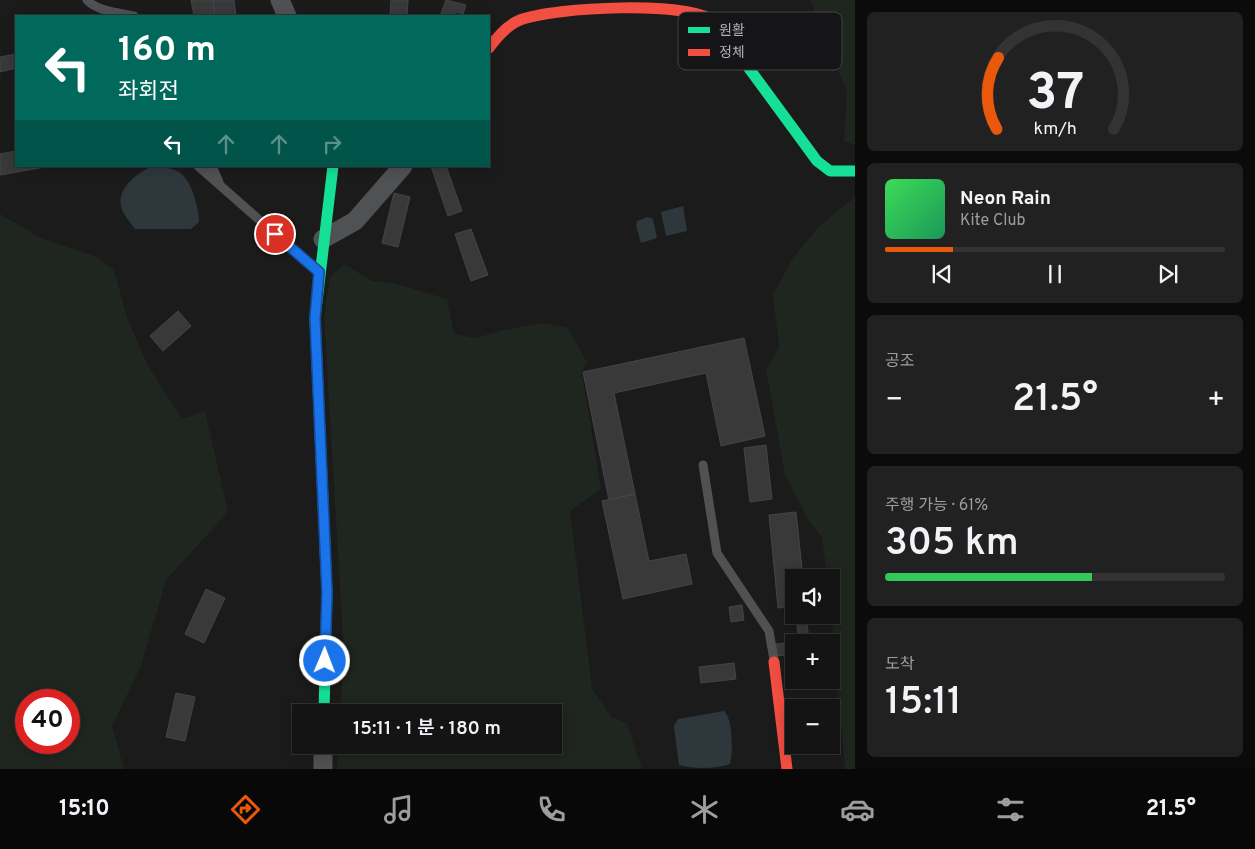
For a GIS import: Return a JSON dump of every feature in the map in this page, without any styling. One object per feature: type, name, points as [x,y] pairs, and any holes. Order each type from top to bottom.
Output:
[{"type":"street","points":[[280,0],[287,15]]},
{"type":"street","points":[[490,47],[498,36],[509,27],[534,16],[619,4],[674,5],[700,12]]},
{"type":"street","points":[[751,70],[812,155],[825,169],[835,173],[855,171]]},
{"type":"street","points":[[324,704],[327,592],[315,318],[333,167]]},
{"type":"street","points":[[323,239],[355,220],[402,167]]},
{"type":"street","points":[[774,662],[788,769]]},
{"type":"street","points":[[323,754],[323,769]]},
{"type":"lane","points":[[87,0],[105,9],[130,15]]},
{"type":"lane","points":[[199,167],[319,272]]},
{"type":"lane","points":[[212,167],[220,185]]},
{"type":"lane","points":[[703,465],[717,553],[769,631],[774,662]]},
{"type":"shaded area","points":[[811,0],[855,0],[855,145],[844,141],[847,90],[838,70],[842,70],[842,12],[815,12]]},
{"type":"shaded area","points":[[151,167],[166,168],[179,172],[188,181],[194,195],[199,216],[199,222],[191,229],[135,229],[123,212],[121,197],[133,178]]},
{"type":"shaded area","points":[[855,197],[855,769],[845,769],[838,689],[840,689],[840,634],[833,634],[832,624],[840,624],[840,569],[826,569],[822,537],[809,521],[785,475],[766,369],[779,347],[773,295],[791,261],[818,227]]},
{"type":"shaded area","points":[[683,206],[687,231],[666,236],[661,212]]},
{"type":"shaded area","points":[[0,214],[43,239],[97,257],[114,270],[127,317],[147,364],[182,419],[205,411],[228,512],[166,580],[141,666],[112,726],[124,769],[0,769]]},
{"type":"shaded area","points":[[648,217],[653,219],[657,238],[641,243],[636,226],[637,221]]},
{"type":"shaded area","points":[[344,264],[372,281],[393,283],[447,299],[454,334],[476,338],[500,331],[543,323],[568,328],[587,362],[582,373],[601,489],[570,511],[592,688],[611,717],[627,723],[642,769],[337,769],[338,754],[562,754],[562,704],[341,704],[344,655],[324,318],[330,277]]},
{"type":"shaded area","points":[[724,711],[731,728],[732,752],[730,764],[704,768],[679,765],[674,726],[678,719]]},
{"type":"building","points":[[191,0],[213,0],[215,15],[194,15]]},
{"type":"building","points":[[213,0],[234,0],[236,15],[215,15]]},
{"type":"building","points":[[391,0],[408,0],[407,15],[390,15]]},
{"type":"building","points":[[446,0],[466,5],[463,14],[456,12],[454,15],[440,15]]},
{"type":"building","points":[[15,54],[15,68],[0,72],[0,57]]},
{"type":"building","points":[[15,151],[15,167],[45,167],[0,175],[0,154]]},
{"type":"building","points":[[431,167],[446,167],[462,211],[448,216]]},
{"type":"building","points":[[394,193],[410,197],[398,247],[382,243]]},
{"type":"building","points":[[471,229],[488,275],[471,281],[455,234]]},
{"type":"building","points":[[178,311],[191,326],[163,351],[150,336]]},
{"type":"building","points":[[744,338],[765,436],[721,446],[706,373],[614,393],[635,494],[609,500],[583,372]]},
{"type":"building","points":[[766,445],[772,499],[750,502],[744,448]]},
{"type":"building","points":[[635,494],[649,561],[686,554],[692,584],[623,599],[602,501]]},
{"type":"building","points":[[796,512],[802,569],[785,569],[785,607],[778,608],[769,515]]},
{"type":"building","points":[[206,589],[225,598],[204,643],[185,634]]},
{"type":"building","points":[[742,605],[744,620],[731,622],[729,607]]},
{"type":"building","points":[[797,624],[807,624],[808,634],[798,634]]},
{"type":"building","points":[[785,643],[785,655],[777,656],[776,644]]},
{"type":"building","points":[[734,663],[736,679],[701,683],[699,667]]},
{"type":"building","points":[[176,693],[195,697],[185,741],[166,737]]},
{"type":"traffic: fast","points":[[750,70],[817,161],[830,171],[855,171]]},
{"type":"traffic: fast","points":[[324,704],[327,592],[315,318],[333,167]]},
{"type":"traffic: jam","points":[[490,47],[515,22],[537,15],[590,9],[621,8],[651,8],[684,12]]},
{"type":"traffic: jam","points":[[774,662],[787,769]]},
{"type":"route","points":[[275,234],[319,272],[315,318],[327,592],[325,661]]}]
